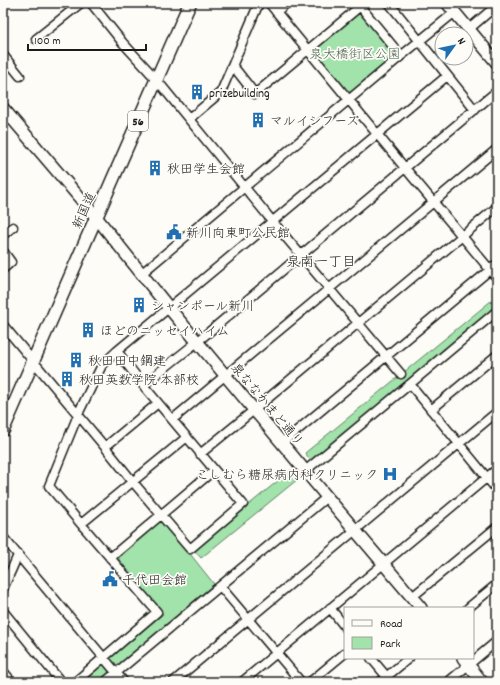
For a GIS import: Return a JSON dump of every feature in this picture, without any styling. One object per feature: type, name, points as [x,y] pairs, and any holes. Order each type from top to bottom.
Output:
[{"type":"main road","name":"新国道","points":[[3,430],[190,3]]},
{"type":"street","points":[[36,39],[81,3]]},
{"type":"street","points":[[91,3],[401,374]]},
{"type":"street","points":[[189,119],[222,92],[259,3]]},
{"type":"street","points":[[269,3],[497,278]]},
{"type":"street","points":[[276,12],[287,3]]},
{"type":"street","points":[[389,3],[475,110]]},
{"type":"street","points":[[447,3],[467,26]]},
{"type":"street","points":[[233,66],[255,94],[362,5],[401,56]]},
{"type":"street","points":[[472,26],[497,5]]},
{"type":"street","points":[[141,274],[455,12]]},
{"type":"street","points":[[474,35],[497,63]]},
{"type":"street","points":[[3,55],[20,76]]},
{"type":"street","points":[[75,682],[157,612],[49,486],[78,415],[102,365],[447,76]]},
{"type":"street","points":[[143,385],[197,342],[497,91]]},
{"type":"street","name":"泉ななかまど通り","points":[[3,108],[96,217],[197,342],[420,607]]},
{"type":"street","points":[[173,419],[497,149]]},
{"type":"street","points":[[200,454],[497,207]]},
{"type":"street","points":[[3,235],[13,227]]},
{"type":"street","points":[[3,252],[12,262],[3,269]]},
{"type":"street","points":[[282,443],[497,264]]},
{"type":"street","points":[[305,471],[497,311]]},
{"type":"street","points":[[3,325],[190,549],[243,504],[143,385],[117,351]]},
{"type":"street","points":[[431,410],[497,354]]},
{"type":"street","points":[[410,384],[497,490]]},
{"type":"street","points":[[105,447],[158,403]]},
{"type":"street","points":[[173,682],[497,412]]},
{"type":"street","points":[[81,524],[187,437]]},
{"type":"street","points":[[242,682],[497,469]]},
{"type":"street","points":[[110,558],[214,470]]},
{"type":"street","points":[[105,682],[327,497]]},
{"type":"street","points":[[412,597],[497,527]]},
{"type":"street","points":[[3,537],[124,682]]},
{"type":"street","points":[[3,589],[18,555]]},
{"type":"street","points":[[469,607],[497,584]]},
{"type":"street","points":[[220,586],[301,682]]},
{"type":"street","points":[[330,608],[344,626]]},
{"type":"street","points":[[3,611],[61,682]]},
{"type":"street","points":[[474,657],[497,641]]},
{"type":"street","points":[[310,682],[344,654]]},
{"type":"street","points":[[372,659],[383,679],[408,659]]},
{"type":"street","points":[[448,682],[466,662],[482,682]]},
{"type":"street","points":[[3,671],[8,677],[3,681]]},
{"type":"green space","name":"泉大橋街区公園","points":[[357,11],[361,11],[396,55],[396,58],[352,95],[349,94],[314,51],[313,47]]},
{"type":"green space","points":[[497,296],[497,308],[312,462],[305,453]]},
{"type":"green space","points":[[291,470],[298,479],[201,558],[194,550]]},
{"type":"green space","points":[[160,521],[164,521],[214,584],[98,682],[82,682],[163,614],[119,560],[119,556]]},
{"type":"place","name":"prizebuilding","points":[[197,92]]},
{"type":"place","name":"マルイシフーズ","points":[[258,120]]},
{"type":"place","name":"秋田学生会館","points":[[155,168]]},
{"type":"place","name":"新川向東町公民館","points":[[174,232]]},
{"type":"place","name":"シャンポール新川","points":[[139,305]]},
{"type":"place","name":"ほどのニッセイハイム","points":[[88,330]]},
{"type":"place","name":"秋田田中鋼建","points":[[76,360]]},
{"type":"place","name":"秋田英数学院 本部校","points":[[67,379]]},
{"type":"place","name":"こしむら糖尿病内科クリニック","points":[[390,474]]},
{"type":"place","name":"千代田会館","points":[[110,579]]},
{"type":"district","name":"泉南一丁目","points":[[321,261]]}]
